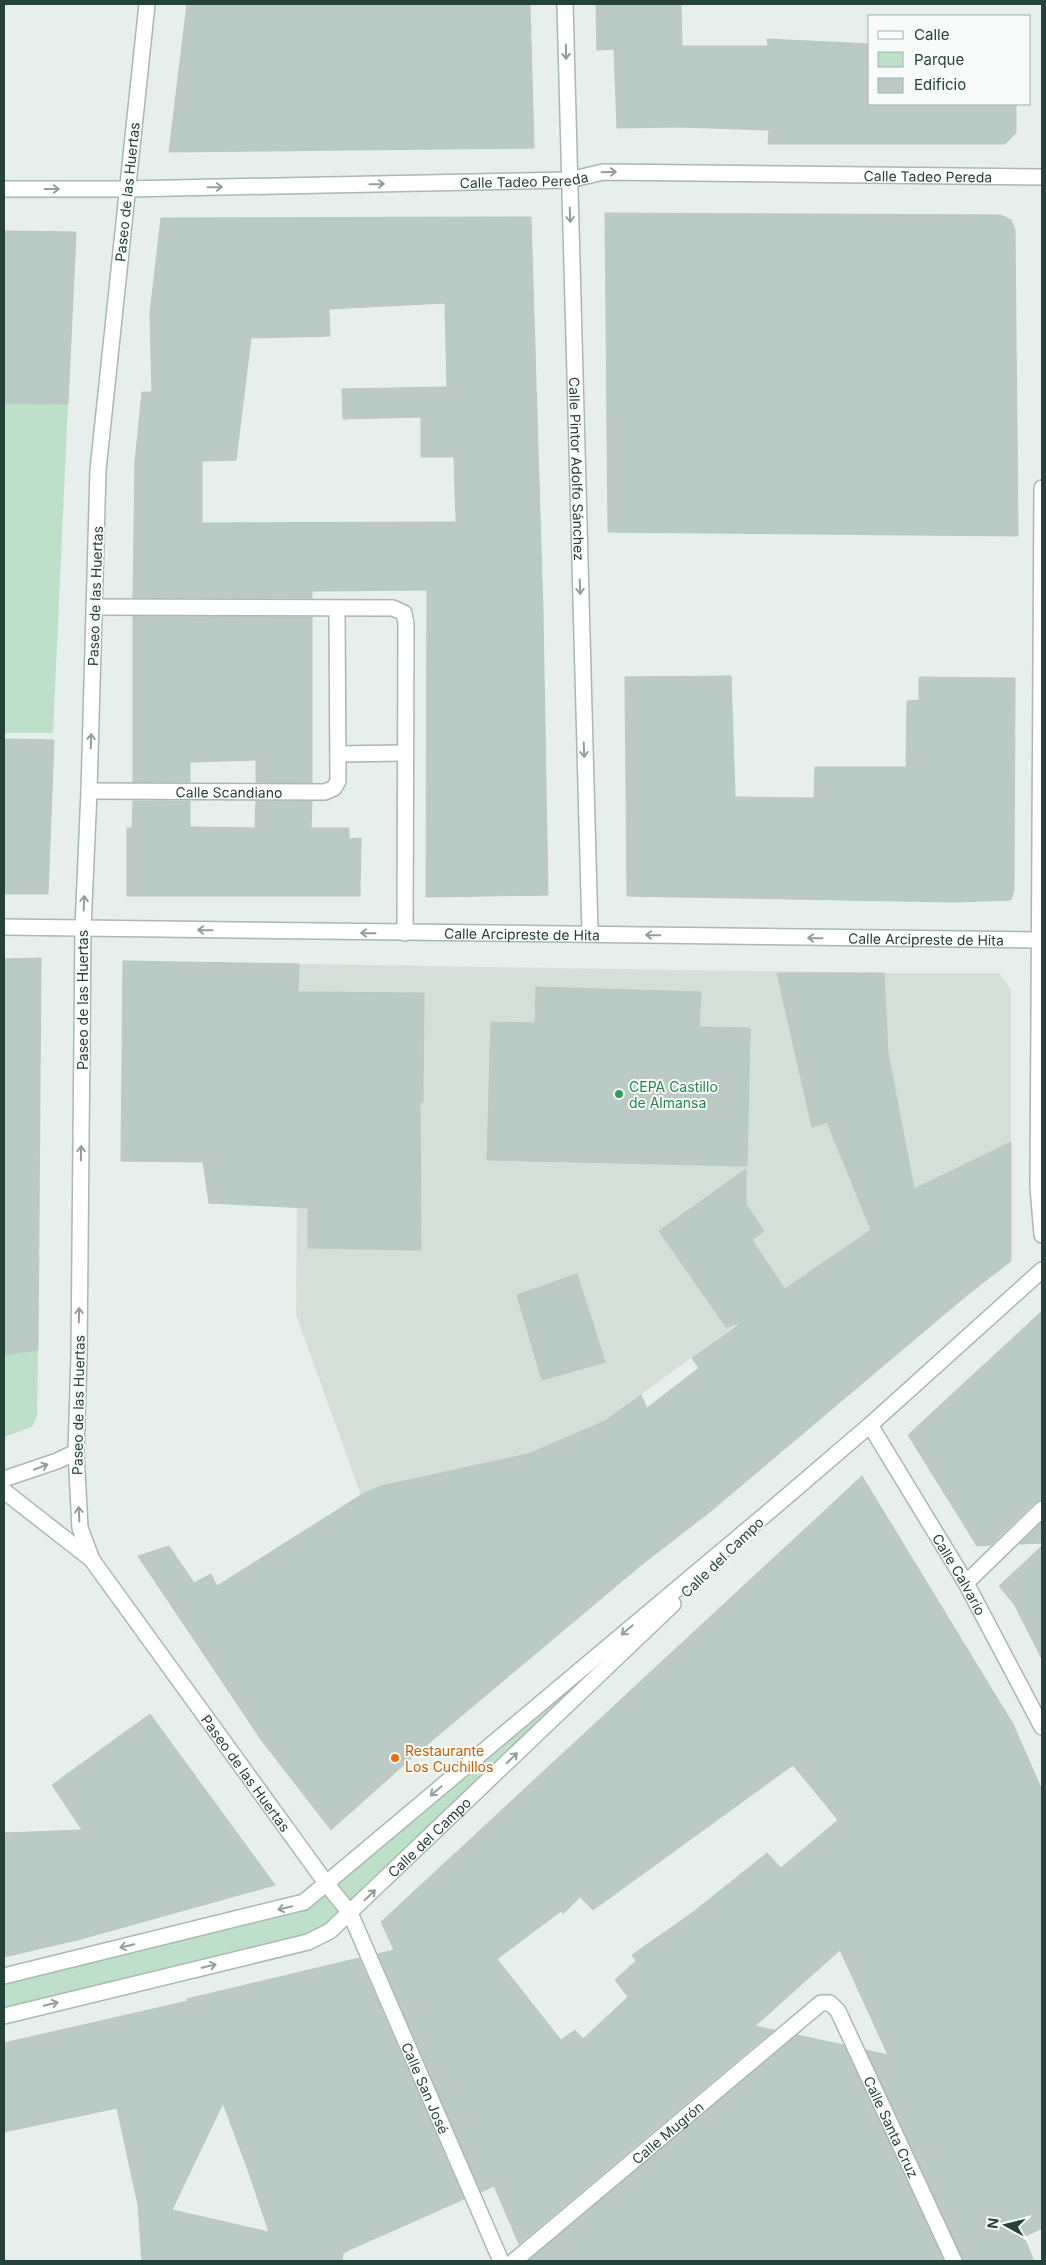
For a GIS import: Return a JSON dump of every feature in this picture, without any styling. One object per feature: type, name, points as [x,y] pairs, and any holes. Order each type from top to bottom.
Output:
[{"type":"street","name":"Paseo de las Huertas","points":[[147,4],[126,189],[98,470],[89,792],[82,928],[79,1346],[76,1452],[80,1528],[92,1560],[350,1914]]},
{"type":"street","name":"Calle Pintor Adolfo Sánchez","points":[[564,4],[590,933]]},
{"type":"street","name":"Calle Tadeo Pereda","points":[[4,189],[126,189],[569,180],[603,172],[1042,176]]},
{"type":"street","points":[[1042,488],[1038,1187],[1042,1235]]},
{"type":"street","points":[[94,608],[393,608],[404,613],[406,624],[404,753],[405,934]]},
{"type":"street","name":"Calle Scandiano","points":[[89,792],[325,792],[334,788],[338,781],[337,609]]},
{"type":"street","points":[[338,754],[404,753]]},
{"type":"street","name":"Calle Arcipreste de Hita","points":[[4,927],[405,934],[590,933],[1039,940]]},
{"type":"street","name":"Calle del Campo","points":[[4,1976],[304,1902],[772,1509],[870,1425],[1042,1270]]},
{"type":"street","name":"Calle Calvario","points":[[870,1425],[966,1583],[1042,1728]]},
{"type":"street","points":[[4,1480],[57,1461],[76,1452]]},
{"type":"street","points":[[4,1491],[92,1560]]},
{"type":"street","name":"Calle del Campo","points":[[4,2016],[308,1942],[330,1931],[350,1914],[772,1509]]},
{"type":"street","points":[[966,1583],[1042,1509]]},
{"type":"street","name":"Calle San José","points":[[350,1914],[501,2261]]},
{"type":"street","name":"Calle Mugrón","points":[[514,2261],[821,2003]]},
{"type":"street","name":"Calle Santa Cruz","points":[[821,2003],[830,2003],[838,2010],[954,2261]]},
{"type":"shaded area","points":[[299,964],[999,973],[1011,989],[1011,1142],[919,1186],[922,1195],[767,1302],[605,1421],[528,1454],[381,1486],[361,1495],[296,1315]]},
{"type":"green space","points":[[4,403],[68,404],[53,733],[4,733]]},
{"type":"green space","points":[[38,1350],[37,1416],[32,1427],[4,1437],[4,1355]]},
{"type":"green space","points":[[772,1509],[330,1931],[4,2016],[4,1976],[294,1906]]},
{"type":"building","points":[[187,4],[530,4],[534,148],[169,152]]},
{"type":"building","points":[[596,4],[681,4],[682,46],[768,46],[767,39],[868,44],[868,105],[1016,105],[1016,133],[1005,144],[768,144],[769,130],[680,127],[617,128],[614,49],[597,50]]},
{"type":"building","points":[[605,213],[1001,215],[1011,220],[1015,230],[1018,536],[608,532]]},
{"type":"building","points":[[531,217],[543,613],[548,895],[426,897],[427,590],[312,591],[312,598],[133,598],[135,462],[142,392],[152,392],[150,313],[161,218]],"holes":[[[445,303],[447,387],[342,389],[343,419],[421,417],[421,457],[454,457],[456,522],[202,523],[202,461],[236,460],[251,338],[330,336],[329,309]]]},
{"type":"building","points":[[4,231],[76,232],[68,404],[4,403]]},
{"type":"building","points":[[133,616],[312,617],[312,783],[256,782],[256,760],[190,762],[190,782],[133,782]]},
{"type":"building","points":[[731,676],[735,797],[814,798],[815,767],[906,767],[907,701],[919,700],[919,677],[1015,678],[1014,889],[1011,900],[955,902],[627,896],[625,677]]},
{"type":"building","points":[[4,739],[54,740],[48,894],[4,894]]},
{"type":"building","points":[[133,801],[190,801],[190,827],[255,828],[256,801],[312,801],[311,828],[349,828],[349,839],[361,838],[360,896],[127,896],[127,828],[132,828]]},
{"type":"building","points":[[41,958],[38,1350],[4,1355],[4,959]]},
{"type":"building","points":[[123,961],[299,964],[298,992],[424,993],[423,1102],[420,1102],[421,1250],[308,1248],[308,1208],[209,1203],[203,1162],[121,1161]]},
{"type":"building","points":[[777,973],[884,973],[888,1053],[914,1189],[1011,1142],[1011,1261],[966,1296],[711,1511],[640,1566],[416,1754],[331,1830],[262,1741],[138,1556],[169,1546],[194,1583],[211,1574],[217,1586],[361,1495],[381,1486],[528,1454],[605,1421],[641,1395],[647,1408],[699,1368],[692,1358],[741,1323],[726,1327],[659,1231],[746,1169],[746,1204],[764,1231],[752,1240],[785,1289],[871,1230],[827,1122],[812,1127]]},
{"type":"building","name":"CEPA Castillo de Almansa","points":[[536,987],[701,992],[699,1027],[750,1028],[747,1166],[487,1160],[491,1022],[535,1023]]},
{"type":"building","points":[[577,1274],[605,1362],[542,1380],[517,1295]]},
{"type":"building","points":[[1042,1311],[1042,1500],[1035,1502],[991,1545],[977,1546],[908,1435]]},
{"type":"building","points":[[862,1476],[1013,1724],[1042,1790],[1042,2228],[1024,2237],[1034,2261],[963,2261],[866,2050],[888,2055],[840,1950],[755,2026],[774,2030],[519,2244],[494,2186],[481,2192],[378,1954],[394,1950],[381,1922]],"holes":[[[793,1765],[838,1820],[781,1868],[767,1853],[692,1913],[632,1955],[636,1961],[615,1980],[628,1997],[583,2039],[575,2030],[561,2040],[497,1959],[561,1911],[563,1914],[580,1897],[593,1910]]]},
{"type":"building","points":[[1042,1522],[1042,1543],[1020,1544]]},
{"type":"building","points":[[1042,1546],[1042,1659],[1014,1604],[999,1586]]},
{"type":"building","points":[[150,1714],[275,1885],[81,1939],[4,1957],[4,1833],[82,1830],[52,1785]]},
{"type":"building","points":[[359,1958],[464,2199],[343,2253],[342,2261],[142,2261],[138,2205],[117,2108],[4,2132],[4,2043],[188,2001],[187,1999]],"holes":[[[223,2103],[269,2232],[172,2210]]]},
{"type":"building","points":[[797,2035],[844,2045],[944,2261],[528,2261]]},
{"type":"place","name":"CEPA Castillo de Almansa","points":[[619,1094]]},
{"type":"place","name":"Restaurante Los Cuchillos","points":[[395,1758]]}]
